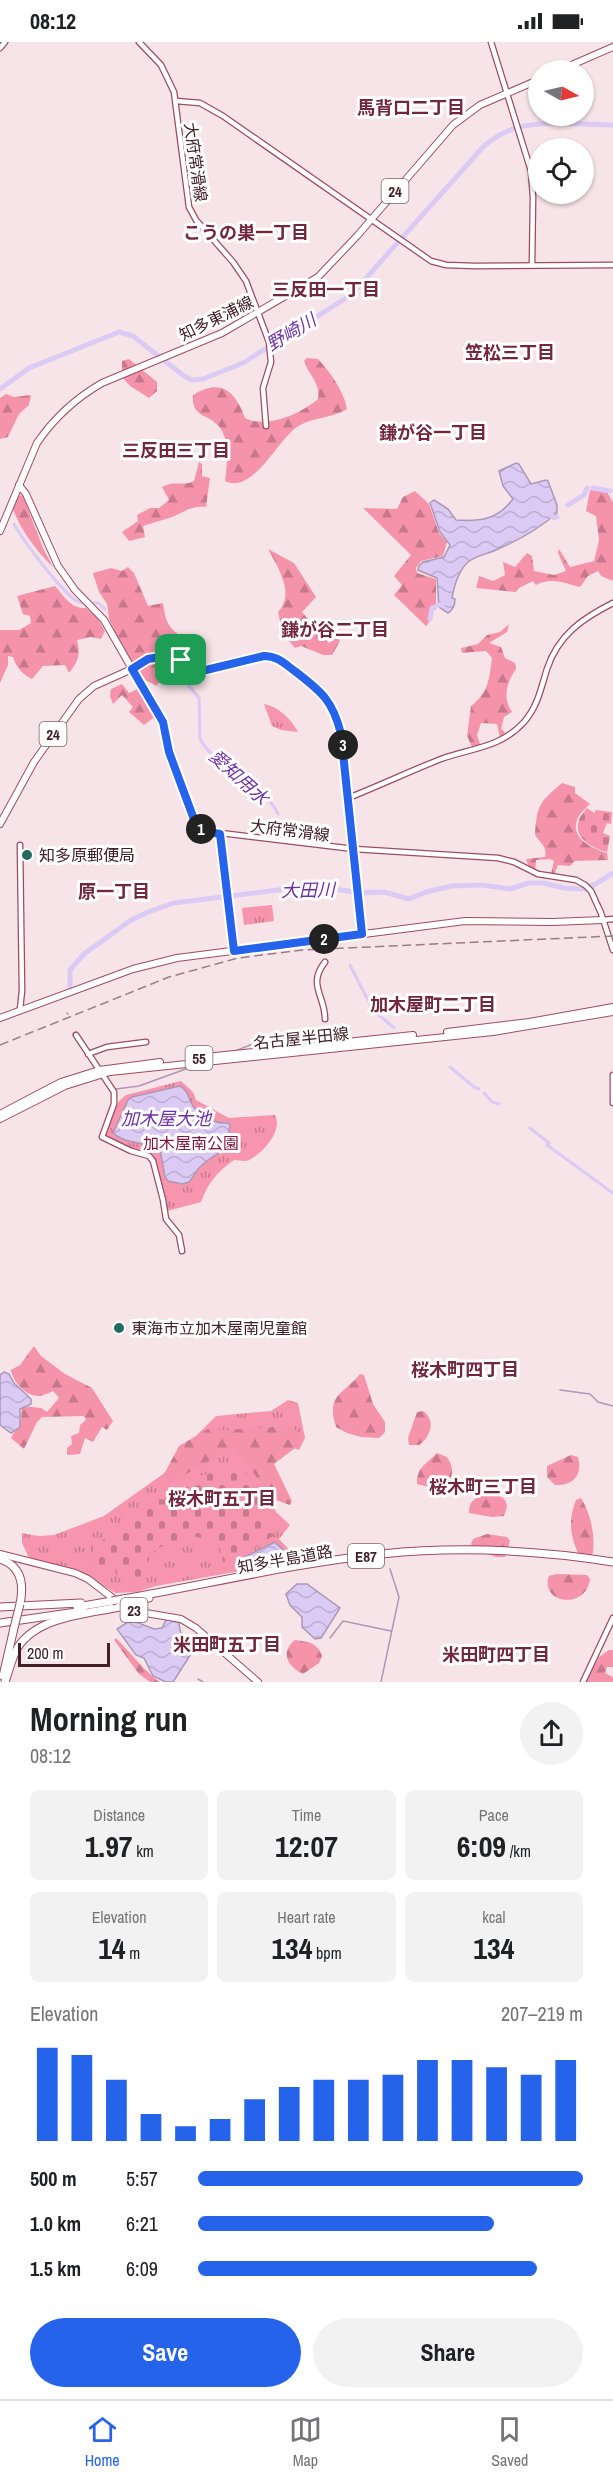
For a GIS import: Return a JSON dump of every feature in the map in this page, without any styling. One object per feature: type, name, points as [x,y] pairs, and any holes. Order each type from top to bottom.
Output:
[{"type":"highway","name":"知多半島道路","points":[[119,1603],[321,1562],[383,1554],[449,1550],[512,1551],[613,1564]]},
{"type":"highway","name":"知多半島道路","points":[[0,1621],[149,1598],[322,1566],[414,1556],[512,1556],[613,1564]]},
{"type":"highway","points":[[0,1561],[13,1566],[19,1574],[22,1588],[4,1682]]},
{"type":"highway","points":[[0,1607],[119,1603]]},
{"type":"highway","points":[[4,1682],[18,1647],[35,1631],[52,1623],[119,1603]]},
{"type":"highway","points":[[0,1672],[13,1628]]},
{"type":"main road","points":[[583,60],[613,47]]},
{"type":"main road","name":"知多東浦線","points":[[0,531],[38,443],[46,430],[84,394],[102,383],[222,333],[325,271],[453,125],[473,110],[528,84]]},
{"type":"main road","points":[[19,485],[26,495],[53,558],[66,578],[109,627],[132,669]]},
{"type":"main road","name":"24","points":[[0,824],[34,762],[79,699],[94,686],[132,669]]},
{"type":"main road","points":[[0,1018],[144,965],[465,921],[602,920]]},
{"type":"main road","name":"名古屋半田線","points":[[0,1114],[61,1082],[101,1072],[259,1051],[529,1022],[613,1007]]},
{"type":"main road","name":"名古屋半田線","points":[[0,1119],[65,1086],[101,1072],[493,1032],[613,1012]]},
{"type":"main road","name":"23","points":[[0,1554],[75,1573],[134,1610],[180,1619],[196,1628],[258,1682]]},
{"type":"street","points":[[0,48],[5,42]]},
{"type":"street","name":"大府常滑線","points":[[139,42],[168,77],[176,100],[189,207],[196,220],[246,281],[270,346],[271,362],[263,388],[266,426]]},
{"type":"street","points":[[491,42],[532,182],[532,264]]},
{"type":"street","points":[[176,100],[200,103],[223,116],[431,261],[446,265],[613,265]]},
{"type":"street","points":[[348,798],[443,759],[486,748],[510,734],[533,710],[541,695],[553,654],[561,640],[579,622],[613,603]]},
{"type":"street","points":[[132,669],[148,659],[160,657],[175,658],[206,670],[264,656],[273,656],[318,688],[334,711],[341,734],[362,934]]},
{"type":"street","name":"大府常滑線","points":[[132,669],[163,722],[169,752],[195,822],[204,831],[354,849],[498,858],[514,862],[538,874],[576,880],[591,891],[613,950]]},
{"type":"street","points":[[220,834],[234,951]]},
{"type":"street","points":[[20,844],[22,991],[20,1009]]},
{"type":"street","points":[[602,920],[613,920]]},
{"type":"street","points":[[325,962],[319,969],[316,981],[325,1019]]},
{"type":"street","points":[[76,1035],[113,1089],[115,1097],[102,1137],[131,1151],[149,1156],[153,1161],[164,1200],[166,1219],[179,1235],[182,1251]]},
{"type":"street","points":[[88,1054],[107,1047],[146,1042]]},
{"type":"street","points":[[613,1075],[613,1103]]},
{"type":"street","points":[[583,1682],[613,1618]]},
{"type":"green space","points":[[307,358],[318,359],[327,370],[340,389],[347,409],[297,427],[253,475],[244,481],[234,483],[225,481],[227,454],[224,435],[217,424],[198,412],[193,403],[193,395],[211,387],[219,387],[231,394],[245,418],[253,421],[273,421],[293,415],[318,399],[318,388],[304,361]]},
{"type":"green space","points":[[129,359],[157,382],[157,391],[149,398],[130,386],[122,377],[122,361]]},
{"type":"green space","points":[[6,394],[14,397],[31,395],[29,405],[19,414],[8,437],[0,439],[0,398]]},
{"type":"green space","points":[[199,462],[202,464],[202,476],[210,478],[206,507],[192,508],[143,526],[145,537],[129,541],[122,532],[138,521],[137,515],[150,508],[159,508],[169,500],[162,487],[194,481]]},
{"type":"green space","points":[[590,490],[607,492],[613,502],[613,581],[601,576],[598,571],[588,576],[580,587],[553,581],[536,585],[533,581],[516,592],[476,588],[479,576],[493,581],[505,575],[503,562],[515,567],[527,553],[532,556],[534,571],[554,575],[566,571],[558,553],[559,549],[570,567],[594,561],[599,540],[596,516],[586,511]]},
{"type":"green space","points":[[415,491],[429,504],[439,533],[447,542],[443,556],[421,561],[416,568],[417,573],[436,579],[436,610],[430,609],[430,621],[426,626],[394,595],[402,585],[394,576],[411,555],[363,508],[397,509],[403,497]]},
{"type":"green space","points":[[17,495],[23,496],[43,548],[53,567],[35,547],[19,523],[12,507]]},
{"type":"green space","points":[[268,549],[294,563],[316,597],[302,612],[329,643],[337,637],[340,641],[332,655],[323,655],[301,646],[295,648],[283,634],[278,612],[283,605],[285,589],[280,572]]},
{"type":"green space","points":[[128,567],[134,573],[148,606],[163,603],[165,616],[178,634],[169,651],[174,667],[172,673],[175,681],[173,683],[158,683],[157,686],[143,679],[136,671],[143,664],[141,661],[134,665],[121,647],[109,618],[107,604],[99,592],[93,573],[111,568],[122,571]]},
{"type":"green space","points":[[55,586],[72,604],[86,608],[98,619],[105,631],[101,639],[91,637],[77,640],[78,658],[69,673],[65,665],[43,666],[32,679],[20,670],[13,657],[8,656],[8,665],[0,683],[0,630],[19,630],[31,623],[30,616],[23,614],[17,596]]},
{"type":"green space","points":[[509,624],[507,632],[489,643],[501,647],[505,658],[515,663],[516,669],[508,684],[506,695],[512,712],[504,717],[501,729],[505,732],[500,738],[497,724],[481,723],[477,735],[481,747],[473,749],[467,736],[471,706],[485,690],[492,658],[486,651],[462,653],[461,648],[478,644],[487,635],[500,632]]},
{"type":"green space","points":[[122,684],[129,693],[142,687],[162,722],[162,733],[159,724],[153,718],[144,725],[129,712],[133,707],[122,695],[113,704],[110,696],[111,689]]},
{"type":"green space","points":[[264,704],[284,714],[298,732],[281,730],[272,726]]},
{"type":"green space","points":[[562,783],[575,787],[575,793],[590,804],[578,818],[577,833],[584,842],[607,853],[608,860],[575,861],[570,866],[558,865],[554,875],[551,874],[554,861],[536,860],[535,872],[530,870],[526,859],[545,857],[546,854],[535,835],[538,810],[548,795]]},
{"type":"green space","points":[[587,808],[594,813],[596,810],[612,812],[611,824],[607,823],[603,833],[610,836],[607,852],[596,848],[581,837],[579,820]]},
{"type":"green space","points":[[272,905],[274,921],[244,925],[242,908]]},
{"type":"green space","name":"加木屋南公園","points":[[181,1081],[193,1092],[196,1100],[229,1118],[275,1115],[277,1121],[274,1134],[265,1147],[247,1161],[234,1160],[223,1169],[210,1184],[201,1202],[167,1211],[155,1161],[105,1135],[115,1108],[126,1095]]},
{"type":"green space","points":[[34,1346],[41,1356],[65,1374],[92,1388],[113,1421],[107,1430],[102,1427],[93,1442],[85,1438],[80,1454],[67,1455],[67,1448],[72,1444],[71,1436],[79,1433],[80,1425],[86,1420],[84,1416],[42,1417],[37,1422],[24,1449],[11,1438],[21,1420],[22,1406],[41,1408],[47,1412],[59,1398],[53,1391],[40,1396],[29,1394],[14,1379],[11,1370],[20,1365]]},
{"type":"green space","points":[[360,1374],[364,1375],[373,1404],[385,1422],[385,1432],[379,1438],[361,1437],[336,1427],[333,1416],[335,1401]]},
{"type":"green space","points":[[288,1400],[298,1403],[305,1438],[299,1450],[283,1444],[261,1469],[276,1512],[290,1525],[279,1539],[297,1558],[292,1562],[156,1586],[137,1592],[115,1593],[79,1570],[29,1558],[22,1543],[22,1533],[38,1536],[54,1535],[104,1516],[177,1464],[191,1441],[216,1416],[271,1411]]},
{"type":"green space","points":[[423,1411],[431,1424],[427,1438],[419,1445],[409,1445],[408,1438],[417,1412]]},
{"type":"green space","points":[[291,1426],[299,1433],[299,1445],[274,1464],[292,1501],[290,1505],[273,1499],[240,1455],[229,1449],[171,1483],[165,1482],[164,1474],[179,1446],[208,1429]]},
{"type":"green space","points":[[437,1453],[447,1457],[452,1473],[450,1478],[440,1485],[417,1484],[418,1473]]},
{"type":"green space","points":[[571,1455],[578,1457],[578,1474],[567,1484],[555,1485],[547,1477],[547,1466]]},
{"type":"green space","points":[[245,1470],[247,1482],[256,1481],[273,1536],[235,1560],[223,1562],[220,1549],[208,1541],[190,1536],[185,1537],[155,1551],[141,1579],[117,1578],[115,1569],[93,1569],[91,1545],[115,1534],[158,1499],[177,1501],[201,1475]]},
{"type":"green space","points":[[488,1494],[505,1500],[507,1507],[504,1516],[492,1517],[469,1513],[470,1505],[474,1500]]},
{"type":"green space","points":[[581,1498],[590,1518],[593,1532],[593,1553],[589,1558],[579,1555],[572,1535],[573,1507],[576,1500]]},
{"type":"green space","points":[[487,1534],[507,1537],[510,1541],[505,1557],[496,1557],[474,1549],[471,1544],[473,1539]]},
{"type":"green space","points":[[556,1574],[587,1575],[590,1579],[587,1589],[573,1599],[564,1600],[557,1597],[548,1585],[549,1576]]},
{"type":"green space","points":[[116,1638],[160,1682],[150,1682],[139,1674],[114,1640]]},
{"type":"green space","points":[[295,1640],[315,1645],[322,1656],[319,1663],[303,1674],[289,1663],[287,1658],[288,1649]]},
{"type":"green space","points":[[613,1650],[613,1667],[607,1667],[605,1673],[613,1677],[613,1682],[585,1682],[599,1657]]},
{"type":"water","points":[[516,463],[519,464],[531,484],[548,481],[557,505],[557,513],[521,538],[468,562],[457,579],[452,598],[455,599],[454,605],[448,613],[439,607],[437,578],[418,570],[423,562],[444,557],[450,545],[440,532],[430,503],[434,500],[448,509],[456,520],[481,520],[495,515],[513,499],[503,486],[499,471]]},
{"type":"water","name":"加木屋大池","points":[[180,1086],[200,1113],[213,1121],[230,1125],[222,1151],[199,1168],[189,1182],[182,1184],[168,1181],[165,1177],[160,1149],[118,1137],[113,1133],[128,1100],[132,1097]]},
{"type":"water","points":[[4,1372],[9,1374],[14,1383],[31,1399],[31,1404],[20,1409],[20,1427],[11,1433],[0,1425],[0,1375]]},
{"type":"water","points":[[275,1542],[286,1553],[248,1563],[245,1557]]},
{"type":"water","points":[[297,1584],[307,1584],[340,1608],[321,1638],[315,1639],[302,1627],[302,1617],[290,1605],[286,1594]]},
{"type":"water","points":[[167,1618],[179,1621],[182,1635],[192,1645],[191,1654],[173,1682],[166,1682],[153,1676],[144,1658],[136,1655],[117,1629],[131,1620],[154,1629],[162,1628]]},
{"type":"waterway","name":"野崎川","points":[[0,389],[29,368],[119,332],[133,336],[192,380],[203,379],[243,363],[351,295],[483,147],[497,136],[530,125],[558,123],[613,125]]},
{"type":"waterway","points":[[568,505],[584,495],[587,488]]},
{"type":"waterway","points":[[593,488],[610,491]]},
{"type":"waterway","points":[[548,512],[554,518],[557,517]]},
{"type":"waterway","name":"愛知用水","points":[[14,524],[42,564],[68,594],[78,602],[98,603],[105,609]]},
{"type":"waterway","points":[[430,619],[432,608],[444,603]]},
{"type":"waterway","name":"愛知用水","points":[[180,675],[199,698],[200,739],[217,759],[262,794],[278,814]]},
{"type":"waterway","name":"大田川","points":[[70,987],[70,970],[84,954],[131,920],[174,903],[302,887],[360,893],[384,892],[409,899],[452,886],[482,885],[510,889],[529,883],[543,883],[581,889],[594,885],[613,873]]},
{"type":"waterway","name":"愛知用水","points":[[350,965],[373,1010],[394,1028]]},
{"type":"waterway","points":[[235,1051],[258,1042],[300,1042],[315,1036]]},
{"type":"waterway","points":[[116,1089],[139,1086],[194,1066]]},
{"type":"waterway","name":"愛知用水","points":[[450,1067],[479,1089]]},
{"type":"waterway","name":"愛知用水","points":[[484,1093],[492,1102],[499,1104]]},
{"type":"waterway","name":"愛知用水","points":[[530,1128],[549,1143],[547,1145],[613,1193]]},
{"type":"waterway","points":[[560,1390],[590,1394],[598,1402],[613,1406]]},
{"type":"waterway","points":[[381,1682],[399,1597],[390,1569]]},
{"type":"waterway","points":[[330,1638],[343,1621],[391,1631]]},
{"type":"waterway","points":[[198,1679],[203,1682]]},
{"type":"railway","points":[[0,1045],[169,977],[238,958],[302,950],[613,936]]},
{"type":"place","name":"知多原郵便局","points":[[27,855]]},
{"type":"place","name":"東海市立加木屋南児童館","points":[[119,1328]]},
{"type":"district","name":"馬背口二丁目","points":[[411,107]]},
{"type":"district","name":"こうの巣一丁目","points":[[246,232]]},
{"type":"district","name":"三反田一丁目","points":[[326,289]]},
{"type":"district","name":"笠松三丁目","points":[[510,352]]},
{"type":"district","name":"鎌が谷一丁目","points":[[433,432]]},
{"type":"district","name":"三反田三丁目","points":[[176,450]]},
{"type":"district","name":"鎌が谷二丁目","points":[[335,629]]},
{"type":"district","name":"原一丁目","points":[[114,891]]},
{"type":"district","name":"加木屋町二丁目","points":[[433,1004]]},
{"type":"district","name":"桜木町四丁目","points":[[465,1369]]},
{"type":"district","name":"桜木町三丁目","points":[[483,1486]]},
{"type":"district","name":"桜木町五丁目","points":[[222,1498]]},
{"type":"district","name":"米田町五丁目","points":[[227,1644]]},
{"type":"district","name":"米田町四丁目","points":[[496,1654]]},
{"type":"route","points":[[264,656],[273,656],[308,680],[328,699],[337,716],[341,734],[362,934],[234,951],[220,834],[204,831],[195,822],[169,752],[163,722],[143,684],[132,669],[148,659],[166,657],[181,660],[206,670],[264,656]]}]
